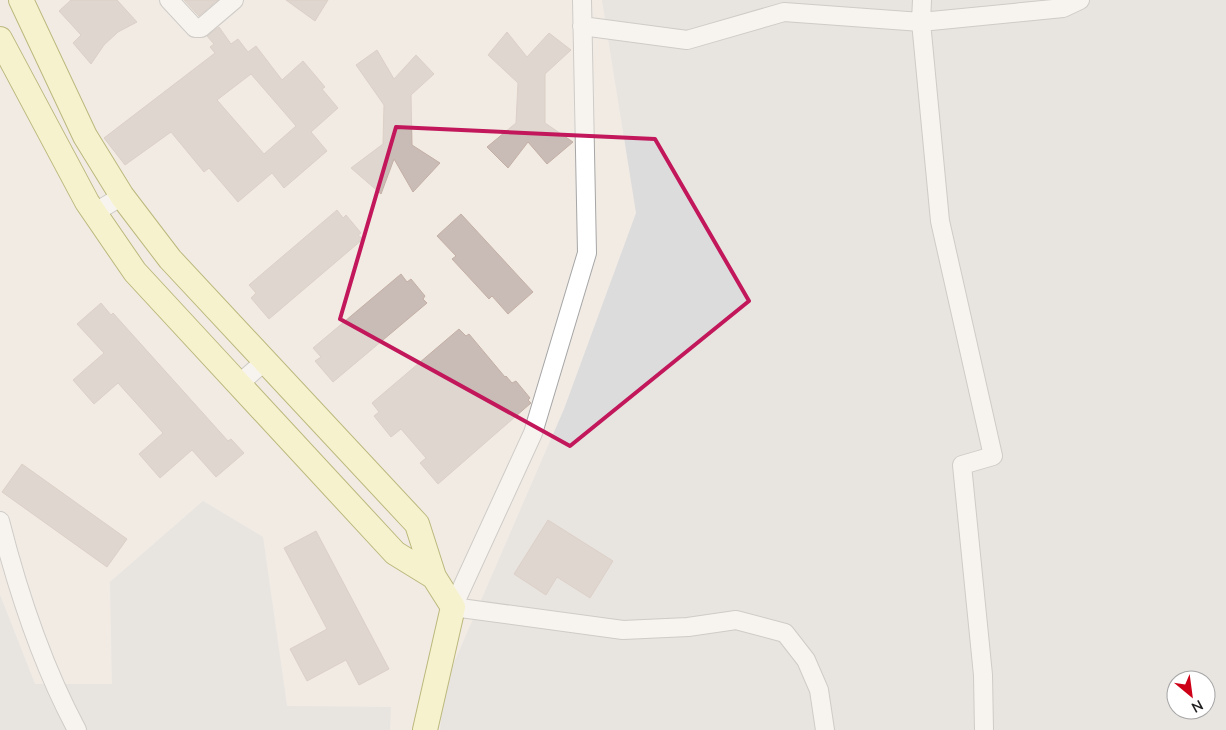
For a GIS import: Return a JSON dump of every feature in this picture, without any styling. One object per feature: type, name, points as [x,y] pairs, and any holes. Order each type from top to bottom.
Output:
[{"type":"street","points":[[21,0],[86,136],[122,196],[170,259],[417,524],[434,577],[453,607],[624,630],[688,626],[736,620],[785,633],[806,660],[819,690],[825,730]]},
{"type":"street","points":[[169,0],[195,28],[200,28],[234,0]]},
{"type":"street","points":[[425,730],[453,607],[533,433],[587,253],[582,0]]},
{"type":"street","points":[[922,0],[921,22],[940,221],[993,456],[962,465],[983,674],[984,730]]},
{"type":"street","points":[[582,26],[687,40],[784,12],[921,22],[1063,8],[1080,0]]},
{"type":"street","points":[[33,28],[2,42],[35,107],[94,213],[135,272],[395,553],[434,577]]},
{"type":"street","points":[[94,213],[122,196]]},
{"type":"street","points":[[240,384],[265,361]]},
{"type":"street","points":[[332,486],[360,462]]},
{"type":"street","points":[[0,521],[12,571],[60,699],[76,730]]},
{"type":"highlighted area","points":[[396,127],[655,139],[749,301],[570,446],[340,319]]},
{"type":"shaded area","points":[[602,0],[1226,0],[1226,730],[440,730],[444,686],[564,409],[636,213]]},
{"type":"shaded area","points":[[203,501],[263,537],[287,706],[391,707],[390,730],[0,730],[0,595],[35,684],[112,684],[110,582]]},
{"type":"building","points":[[71,0],[117,0],[137,22],[118,32],[104,45],[91,64],[73,43],[81,35],[59,11]]},
{"type":"building","points":[[184,0],[218,0],[199,16]]},
{"type":"building","points":[[286,0],[328,0],[315,21]]},
{"type":"building","points":[[219,27],[231,44],[238,39],[248,52],[256,46],[282,80],[303,61],[325,87],[322,89],[338,108],[311,132],[327,151],[284,188],[272,173],[238,202],[209,168],[204,172],[171,132],[125,165],[104,138],[215,53],[210,47],[214,44],[207,36]],"holes":[[[251,74],[296,126],[264,154],[217,100]]]},
{"type":"building","points":[[507,32],[527,57],[549,33],[571,50],[545,74],[545,123],[573,142],[547,164],[528,142],[508,168],[487,147],[516,123],[518,83],[488,55]]},
{"type":"building","points":[[377,50],[394,79],[416,55],[434,74],[411,95],[412,145],[440,163],[413,192],[394,159],[381,194],[351,168],[383,144],[384,105],[356,65]]},
{"type":"building","points":[[337,210],[343,218],[346,215],[361,233],[358,235],[363,239],[269,319],[251,298],[256,293],[249,285]]},
{"type":"building","points":[[461,214],[533,292],[508,314],[492,296],[489,299],[452,259],[456,256],[437,236]]},
{"type":"building","points":[[401,274],[407,282],[411,279],[425,296],[423,299],[427,303],[333,382],[315,361],[321,357],[313,348]]},
{"type":"building","points":[[101,303],[111,315],[113,313],[228,441],[231,439],[244,453],[216,477],[192,450],[160,478],[139,454],[163,433],[118,383],[94,404],[73,380],[104,353],[77,324]]},
{"type":"building","points":[[459,329],[466,336],[469,334],[505,377],[512,383],[516,381],[530,398],[528,400],[531,403],[438,484],[420,463],[426,458],[401,429],[391,437],[374,416],[379,412],[372,403]]},
{"type":"building","points":[[22,464],[127,539],[107,567],[2,492]]},
{"type":"building","points":[[548,520],[613,561],[590,598],[557,577],[546,595],[514,574]]},
{"type":"building","points":[[316,531],[389,669],[359,685],[346,660],[307,681],[290,649],[327,629],[284,548]]}]
